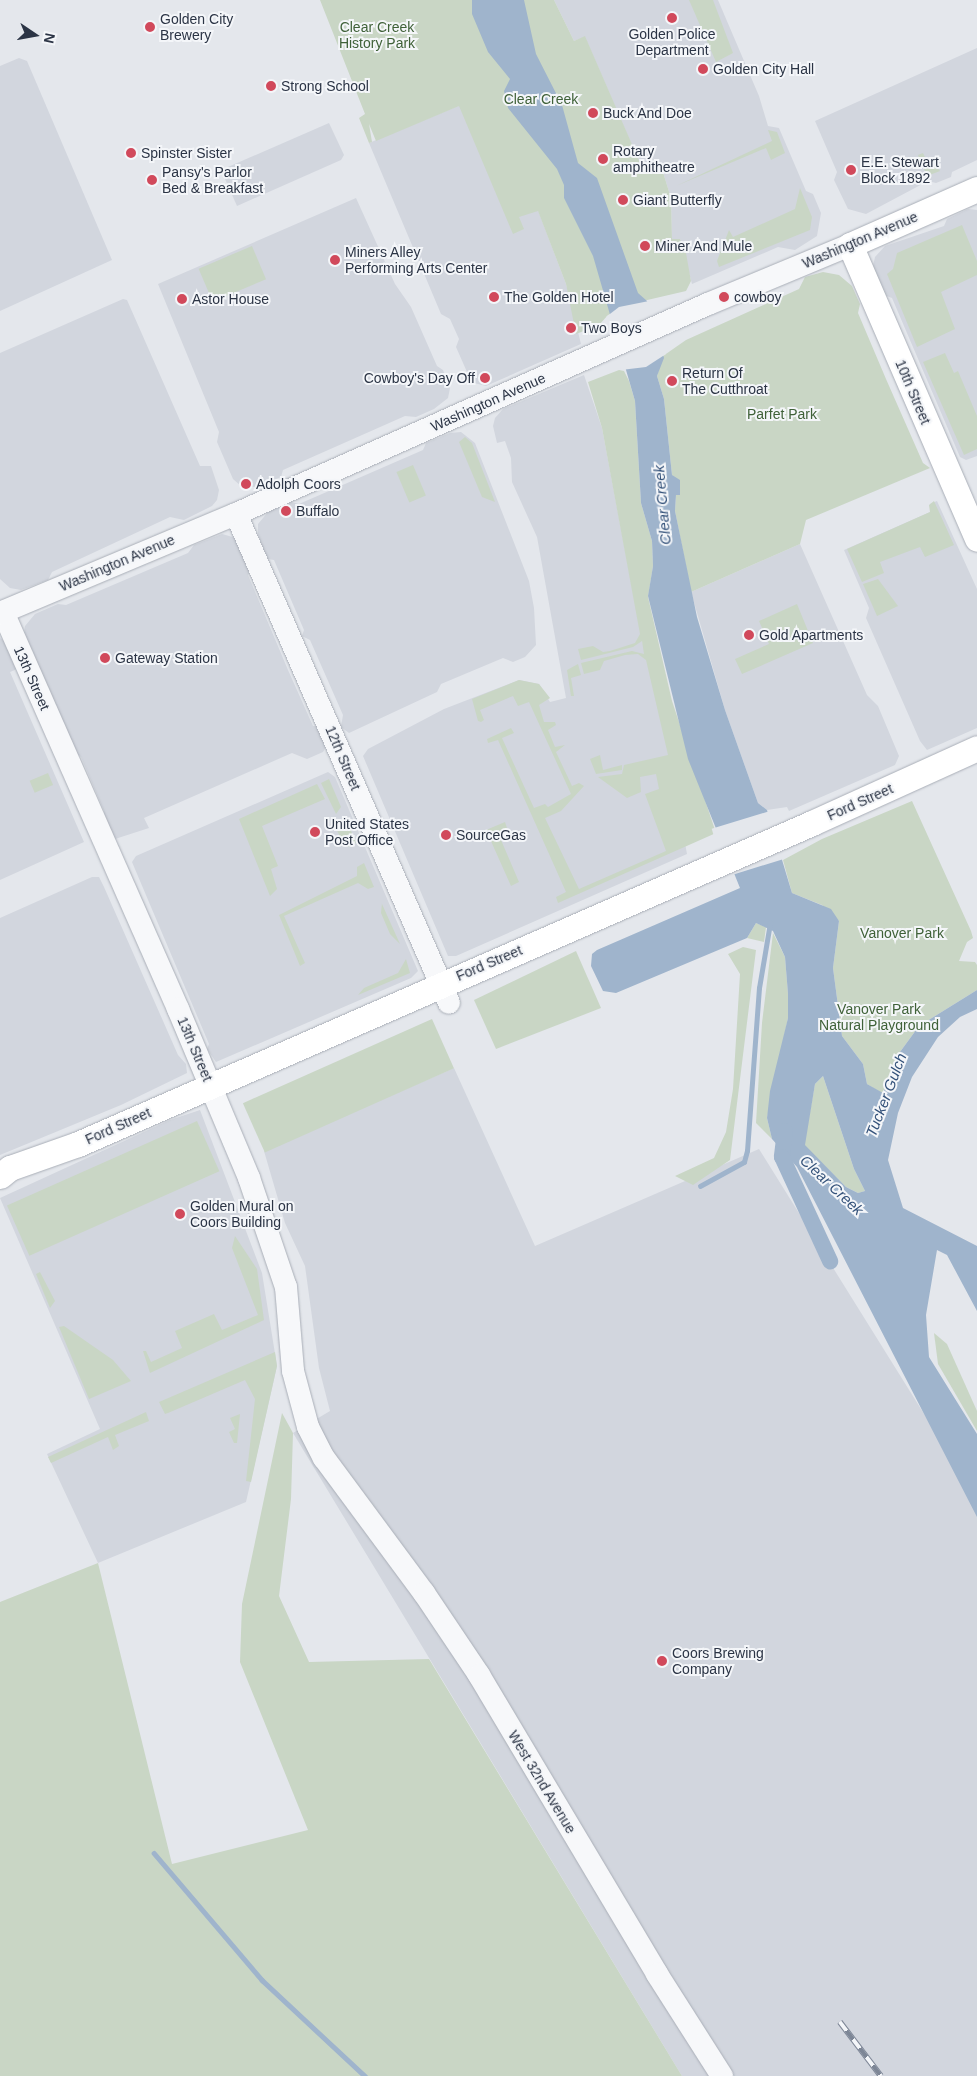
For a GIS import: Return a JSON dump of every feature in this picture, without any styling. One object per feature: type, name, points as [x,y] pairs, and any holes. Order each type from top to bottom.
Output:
[{"type":"main road","name":"Washington Avenue","points":[[850,245],[977,189]]},
{"type":"main road","name":"10th Street","points":[[850,245],[977,539]]},
{"type":"main road","name":"Ford Street","points":[[3,1170],[78,1144],[210,1084],[444,993],[709,868],[977,748]]},
{"type":"street","name":"Washington Avenue","points":[[1,613],[236,514],[677,318],[850,245]]},
{"type":"street","name":"12th Street","points":[[236,514],[444,993]]},
{"type":"street","name":"13th Street","points":[[1,613],[210,1084],[249,1178],[286,1287],[299,1399],[324,1458],[350,1495]]},
{"type":"street","name":"West 32nd Avenue","points":[[350,1495],[424,1593],[479,1675],[652,1966],[722,2076]]},
{"type":"shaded area","points":[[554,0],[718,0],[759,96],[768,126],[779,128],[806,191],[813,194],[821,213],[817,236],[795,250],[778,247],[692,284],[680,239],[672,239],[671,198],[662,169],[644,173],[585,37],[574,41]]},
{"type":"shaded area","points":[[977,48],[977,160],[952,172],[951,177],[936,183],[928,181],[866,214],[848,209],[834,180],[837,172],[815,121]]},
{"type":"shaded area","points":[[19,58],[27,61],[112,260],[0,311],[0,66]]},
{"type":"shaded area","points":[[463,104],[538,210],[566,284],[581,344],[486,386],[474,383],[467,372],[456,347],[459,339],[450,319],[441,314],[369,143]]},
{"type":"shaded area","points":[[329,123],[344,155],[341,160],[237,206],[221,170]]},
{"type":"shaded area","points":[[356,198],[395,284],[411,307],[437,366],[443,370],[450,388],[448,398],[434,409],[416,417],[405,416],[283,470],[281,477],[256,487],[242,487],[233,479],[217,442],[219,432],[158,284]]},
{"type":"shaded area","points":[[968,209],[977,210],[977,456],[966,460],[960,457],[892,298],[884,295],[873,266],[875,257],[885,246],[944,226],[947,219]]},
{"type":"shaded area","points":[[123,299],[127,300],[200,466],[211,466],[219,490],[217,500],[212,506],[184,520],[170,517],[52,572],[48,580],[21,590],[10,588],[0,579],[0,353]]},
{"type":"shaded area","points":[[584,375],[602,428],[642,640],[668,750],[687,854],[456,956],[448,956],[363,756],[368,749],[444,709],[519,680],[539,684],[550,702],[566,698],[537,537],[512,482],[511,458],[505,441],[497,443],[493,426],[495,418],[503,409]]},
{"type":"shaded area","points":[[461,432],[475,443],[529,581],[534,608],[536,645],[525,657],[513,662],[503,658],[441,684],[437,692],[349,733],[341,727],[343,715],[310,640],[302,636],[304,630],[274,560],[268,559],[264,551],[258,534],[258,524],[268,512],[291,502],[299,504],[423,450],[426,443],[450,433]]},
{"type":"shaded area","points":[[937,501],[977,589],[977,728],[927,750],[920,741],[866,618],[869,608],[844,550],[930,512],[930,504]]},
{"type":"shaded area","points":[[222,534],[236,538],[252,568],[248,575],[288,670],[313,726],[318,726],[327,745],[323,752],[307,759],[292,753],[144,818],[149,828],[115,839],[103,818],[104,811],[81,757],[73,751],[24,633],[25,626],[35,614],[58,604],[66,605],[188,553],[194,545]]},
{"type":"shaded area","points":[[800,544],[867,695],[878,706],[899,756],[895,765],[789,811],[787,807],[767,810],[758,803],[725,710],[691,592]]},
{"type":"shaded area","points":[[0,638],[5,642],[17,669],[10,672],[84,842],[0,880]]},
{"type":"shaded area","points":[[328,772],[335,777],[418,971],[411,978],[216,1062],[207,1049],[209,1044],[132,862],[136,856]]},
{"type":"shaded area","points":[[92,877],[99,877],[104,887],[178,1055],[186,1064],[187,1073],[121,1105],[0,1155],[0,918]]},
{"type":"shaded area","points":[[454,1068],[535,1246],[759,1149],[954,1462],[977,1454],[977,2076],[682,2076],[293,1433],[330,1411],[319,1368],[305,1266],[285,1223],[264,1151]]},
{"type":"shaded area","points":[[200,1110],[262,1273],[277,1366],[246,1502],[98,1563],[47,1454],[100,1429],[0,1198],[170,1120]]},
{"type":"green space","name":"Clear Creek","points":[[320,0],[554,0],[574,41],[585,36],[644,172],[662,169],[671,198],[672,239],[680,239],[686,253],[691,281],[686,291],[643,301],[608,315],[599,325],[576,334],[566,284],[538,211],[519,217],[524,229],[513,234],[459,106],[376,141],[369,124],[372,142],[369,143],[359,118],[365,114]]},
{"type":"green space","points":[[689,0],[713,0],[733,53],[716,62]]},
{"type":"green space","points":[[768,130],[777,132],[785,153],[771,160],[766,148],[676,186],[772,141]]},
{"type":"green space","points":[[923,153],[929,165],[935,164],[940,171],[927,176],[918,155]]},
{"type":"green space","points":[[800,188],[812,217],[810,230],[719,267],[717,261],[729,230],[733,237],[795,209]]},
{"type":"green space","points":[[962,225],[977,261],[977,275],[941,292],[955,329],[917,347],[887,274],[893,269],[897,253]]},
{"type":"green space","points":[[252,246],[266,279],[213,302],[199,269]]},
{"type":"green space","name":"Parfet Park","points":[[823,272],[839,275],[852,286],[860,304],[858,313],[886,379],[923,463],[930,468],[806,520],[800,544],[691,592],[675,511],[676,495],[680,495],[672,475],[664,399],[657,376],[663,356],[686,340],[799,289],[805,277]]},
{"type":"green space","points":[[945,353],[954,373],[958,371],[977,416],[977,449],[964,455],[923,362]]},
{"type":"green space","points":[[619,370],[624,371],[635,401],[641,503],[652,541],[653,566],[648,597],[672,701],[716,833],[558,903],[556,897],[566,892],[498,740],[488,743],[487,739],[511,728],[514,733],[502,738],[534,808],[545,804],[548,807],[571,794],[529,702],[518,706],[513,696],[480,710],[484,720],[481,722],[478,721],[472,699],[519,680],[539,684],[550,698],[539,705],[544,722],[555,722],[556,725],[548,730],[555,747],[565,745],[556,752],[572,786],[579,783],[584,786],[561,811],[545,818],[579,889],[666,851],[645,794],[659,789],[656,774],[640,777],[641,792],[627,798],[598,777],[622,774],[624,765],[668,755],[646,660],[638,654],[625,655],[604,661],[600,670],[584,674],[581,663],[632,651],[644,654],[642,641],[633,647],[581,660],[578,649],[593,646],[603,652],[610,651],[635,643],[640,634],[602,428],[588,382]]},
{"type":"green space","points":[[465,437],[472,443],[495,502],[482,497],[459,442]]},
{"type":"green space","points":[[413,465],[426,495],[409,502],[396,472]]},
{"type":"green space","points":[[934,501],[954,545],[925,557],[920,547],[880,562],[884,573],[862,582],[847,549],[930,512],[929,505]]},
{"type":"green space","points":[[878,579],[898,606],[877,616],[863,584]]},
{"type":"green space","points":[[797,604],[813,643],[742,674],[735,659],[769,644],[759,621]]},
{"type":"green space","points":[[578,664],[581,675],[571,678],[574,696],[571,696],[567,670]]},
{"type":"green space","points":[[600,755],[603,770],[622,765],[622,770],[596,774],[590,759]]},
{"type":"green space","points":[[48,773],[53,785],[35,793],[30,781]]},
{"type":"green space","points":[[329,779],[341,807],[336,814],[321,783]]},
{"type":"green space","points":[[317,784],[325,799],[262,826],[278,866],[271,869],[277,889],[270,896],[239,819]]},
{"type":"green space","name":"Vanover Park","points":[[912,801],[971,931],[973,938],[967,942],[959,961],[975,962],[977,965],[977,990],[919,1026],[900,1052],[883,1094],[867,1084],[863,1064],[842,1036],[833,968],[839,921],[822,905],[792,893],[783,860],[822,839]]},
{"type":"green space","points":[[346,819],[356,843],[349,847],[344,845],[334,824]]},
{"type":"green space","points":[[505,822],[507,828],[498,833],[519,882],[511,886],[486,830]]},
{"type":"green space","points":[[364,863],[374,887],[368,889],[358,883],[284,916],[305,963],[300,966],[279,915],[357,876],[357,867]]},
{"type":"green space","points":[[382,903],[400,944],[390,934],[381,913]]},
{"type":"green space","points":[[756,923],[766,927],[764,942],[747,938]]},
{"type":"green space","points":[[773,933],[785,957],[788,1018],[767,1118],[772,1139],[756,1123],[762,1023]]},
{"type":"green space","points":[[743,947],[756,950],[730,1160],[693,1185],[675,1176],[714,1158],[726,1132],[733,1089],[740,974],[728,954]]},
{"type":"green space","points":[[576,951],[601,1008],[496,1049],[474,1000]]},
{"type":"green space","points":[[406,959],[410,973],[358,995],[364,988],[398,973]]},
{"type":"green space","points":[[432,1019],[454,1068],[265,1153],[243,1103]]},
{"type":"green space","points":[[823,1076],[854,1169],[865,1191],[858,1193],[846,1187],[804,1145],[815,1084]]},
{"type":"green space","points":[[197,1121],[219,1171],[29,1256],[7,1206]]},
{"type":"green space","points":[[235,1236],[257,1269],[264,1320],[150,1373],[143,1351],[146,1351],[151,1362],[182,1348],[175,1331],[214,1314],[222,1330],[258,1315],[232,1248]]},
{"type":"green space","points":[[40,1272],[55,1301],[50,1308],[36,1274]]},
{"type":"green space","points":[[64,1326],[113,1360],[131,1381],[89,1399],[59,1327]]},
{"type":"green space","points":[[934,1333],[947,1344],[977,1411],[977,1431],[938,1364]]},
{"type":"green space","points":[[275,1352],[277,1366],[251,1482],[246,1481],[255,1399],[245,1380],[165,1414],[159,1402]]},
{"type":"green space","points":[[146,1412],[149,1421],[115,1435],[119,1446],[113,1450],[108,1437],[51,1463],[48,1457]]},
{"type":"green space","points":[[282,1413],[293,1433],[291,1499],[279,1596],[309,1662],[429,1659],[682,2076],[0,2076],[0,1602],[98,1563],[172,1864],[308,1830],[240,1662],[242,1604]]},
{"type":"green space","points":[[240,1414],[237,1443],[234,1443],[229,1432],[235,1429],[230,1418]]},
{"type":"water","name":"Tucker Gulch","points":[[472,0],[524,0],[536,54],[562,105],[578,163],[597,178],[638,293],[647,301],[664,358],[657,376],[664,399],[672,475],[680,480],[680,495],[676,495],[675,511],[697,617],[725,710],[758,803],[767,810],[792,893],[831,909],[839,921],[833,968],[842,1036],[863,1064],[867,1084],[883,1093],[900,1052],[919,1026],[977,990],[977,1009],[960,1017],[938,1037],[912,1077],[898,1113],[888,1160],[903,1208],[977,1246],[977,1311],[947,1255],[937,1250],[926,1315],[929,1357],[977,1434],[977,1517],[797,1167],[772,1139],[767,1118],[770,1091],[788,1018],[785,957],[773,931],[756,923],[747,938],[616,993],[603,991],[591,966],[592,954],[597,950],[740,888],[688,759],[648,596],[653,566],[652,541],[641,503],[635,401],[593,256],[564,198],[564,185],[557,169],[508,108],[504,91],[510,79],[488,52],[472,14]],"holes":[[[823,1076],[854,1169],[865,1191],[858,1193],[846,1187],[805,1145],[815,1084]]]},
{"type":"pier","points":[[649,301],[666,354],[646,367],[621,370],[606,317],[619,307]]},
{"type":"pier","points":[[770,811],[785,859],[726,877],[712,829]]},
{"type":"waterway","points":[[700,1186],[744,1162],[747,1151],[759,988],[770,923]]},
{"type":"waterway","points":[[785,1131],[782,1157],[830,1261]]},
{"type":"waterway","points":[[154,1853],[262,1980],[365,2076]]},
{"type":"railway","points":[[840,2022],[881,2076]]},
{"type":"place","name":"Golden Police Department","points":[[672,18]]},
{"type":"place","name":"Golden City Brewery","points":[[150,27]]},
{"type":"place","name":"Golden City Hall","points":[[703,69]]},
{"type":"place","name":"Strong School","points":[[271,86]]},
{"type":"place","name":"Buck And Doe","points":[[593,113]]},
{"type":"place","name":"Spinster Sister","points":[[131,153]]},
{"type":"place","name":"Rotary amphitheatre","points":[[603,159]]},
{"type":"place","name":"E.E. Stewart Block 1892","points":[[851,170]]},
{"type":"place","name":"Pansy's Parlor Bed & Breakfast","points":[[152,180]]},
{"type":"place","name":"Giant Butterfly","points":[[623,200]]},
{"type":"place","name":"Miner And Mule","points":[[645,246]]},
{"type":"place","name":"Miners Alley Performing Arts Center","points":[[335,260]]},
{"type":"place","name":"The Golden Hotel","points":[[494,297]]},
{"type":"place","name":"cowboy","points":[[724,297]]},
{"type":"place","name":"Astor House","points":[[182,299]]},
{"type":"place","name":"Two Boys","points":[[571,328]]},
{"type":"place","name":"Cowboy's Day Off","points":[[485,378]]},
{"type":"place","name":"Return Of The Cutthroat","points":[[672,381]]},
{"type":"place","name":"Adolph Coors","points":[[246,484]]},
{"type":"place","name":"Buffalo","points":[[286,511]]},
{"type":"place","name":"Gold Apartments","points":[[749,635]]},
{"type":"place","name":"Gateway Station","points":[[105,658]]},
{"type":"place","name":"United States Post Office","points":[[315,832]]},
{"type":"place","name":"SourceGas","points":[[446,835]]},
{"type":"place","name":"Golden Mural on Coors Building","points":[[180,1214]]},
{"type":"place","name":"Coors Brewing Company","points":[[662,1661]]},
{"type":"park label","name":"Clear Creek History Park","points":[[377,36]]},
{"type":"park label","name":"Vanover Park Natural Playground","points":[[879,1018]]}]
